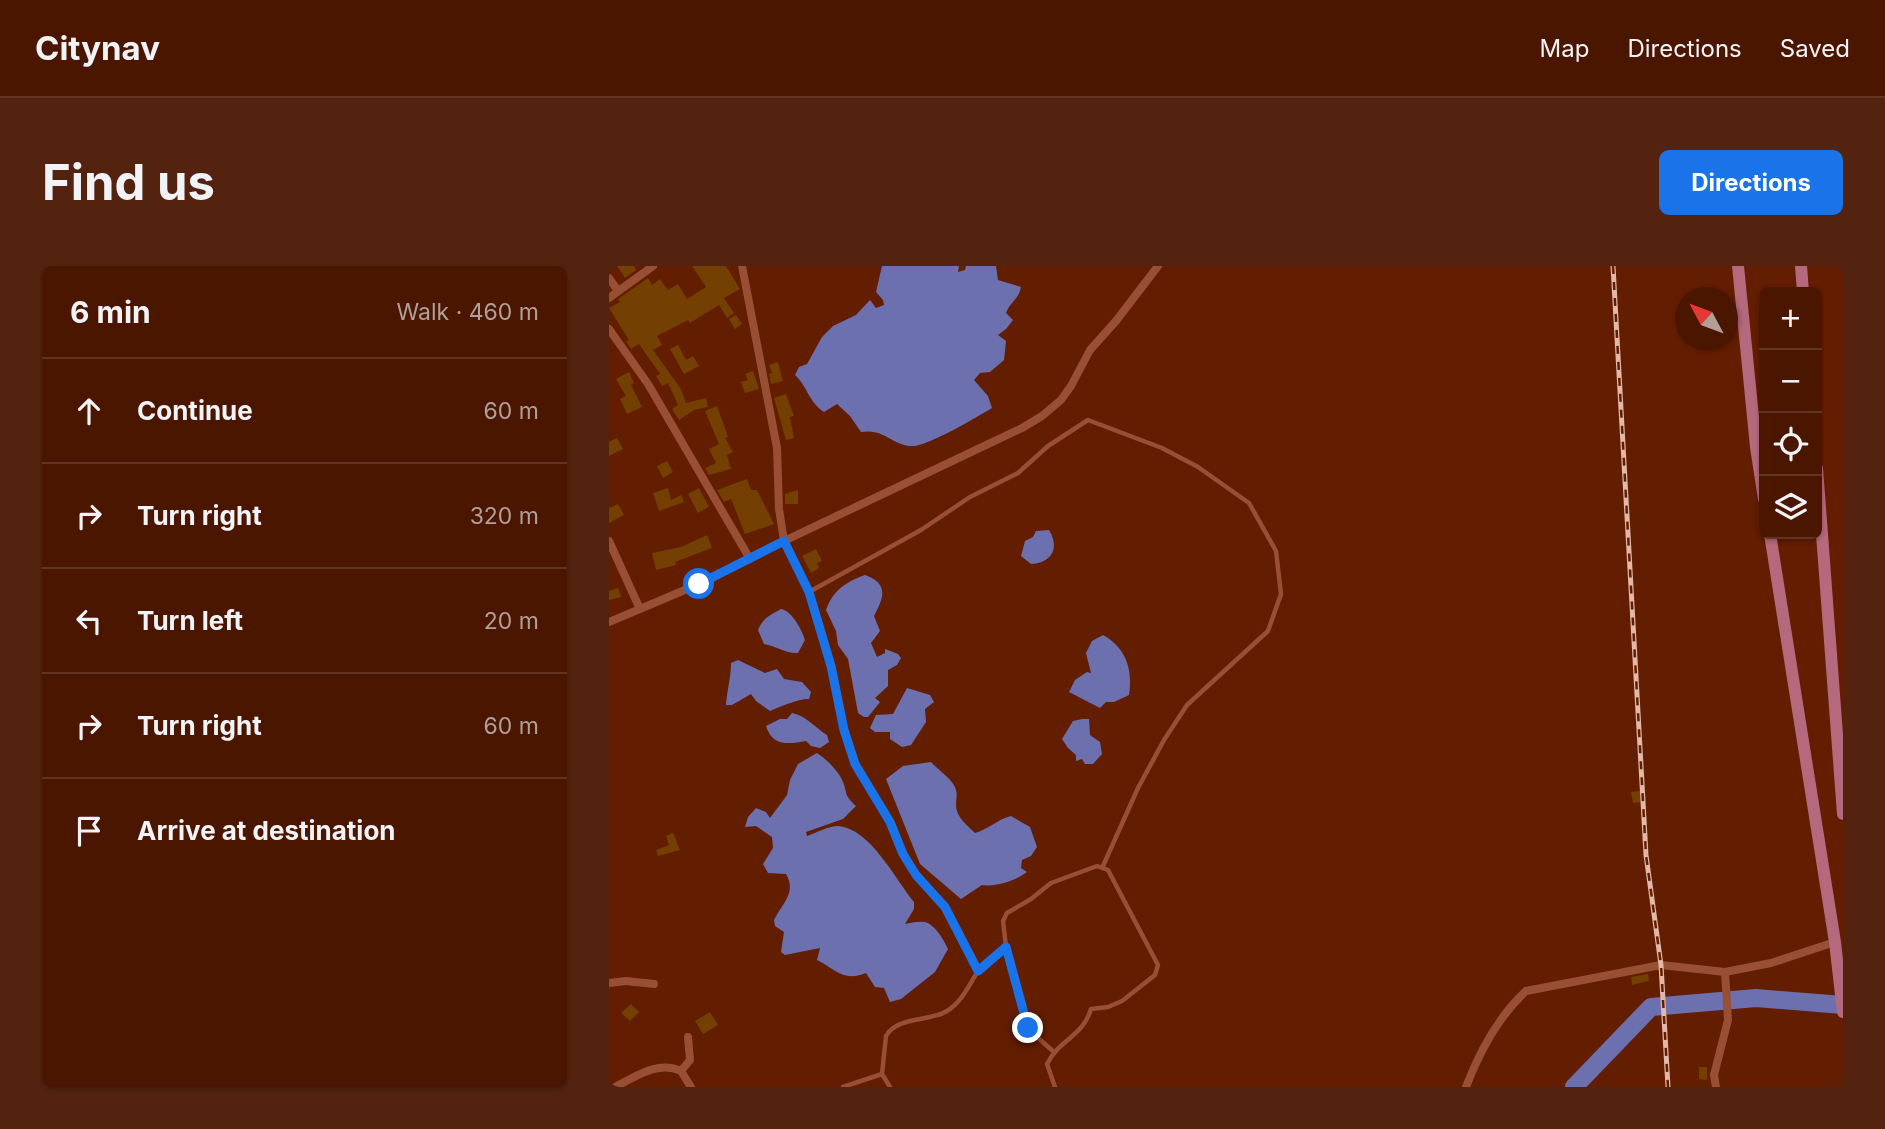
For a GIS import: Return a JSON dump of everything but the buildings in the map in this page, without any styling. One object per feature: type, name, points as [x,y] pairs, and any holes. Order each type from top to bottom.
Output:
[{"type":"main road","points":[[1738,266],[1760,476]]},
{"type":"main road","points":[[1801,266],[1803,287]]},
{"type":"main road","points":[[1818,476],[1843,814]]},
{"type":"main road","points":[[1771,539],[1839,965],[1843,1012]]},
{"type":"street","points":[[609,298],[653,266]]},
{"type":"street","points":[[742,266],[777,447],[779,509],[784,541]]},
{"type":"street","points":[[609,622],[699,584],[1023,428],[1042,416],[1061,400],[1090,350],[1158,266]]},
{"type":"street","points":[[609,278],[618,291]]},
{"type":"street","points":[[609,329],[648,384],[750,559]]},
{"type":"street","points":[[609,541],[640,609]]},
{"type":"street","points":[[1466,1087],[1475,1062],[1513,1004],[1526,992],[1661,965],[1725,972],[1772,962],[1835,942]]},
{"type":"street","points":[[1716,1087],[1714,1075],[1728,1020],[1725,972]]},
{"type":"street","points":[[609,983],[626,981],[654,984]]},
{"type":"street","points":[[681,1071],[690,1060],[688,1037]]},
{"type":"street","points":[[614,1087],[662,1066],[681,1071],[691,1087]]},
{"type":"lane","points":[[809,592],[921,530],[970,497],[1018,473],[1048,446],[1088,420],[1125,432],[1174,454],[1198,467],[1249,503],[1276,551],[1281,594],[1268,631],[1187,705],[1164,740],[1139,788],[1104,866]]},
{"type":"lane","points":[[784,541],[809,592],[831,666],[844,730],[855,764],[890,822],[903,854],[916,875],[945,907],[978,971]]},
{"type":"lane","points":[[1054,1052],[1028,1028],[1006,947],[1003,921],[1007,913],[1031,900],[1051,883],[1097,866],[1104,866],[1158,971],[1122,1001],[1108,1007],[1091,1009],[1083,1028],[1058,1046],[1047,1064],[1055,1087]]},
{"type":"lane","points":[[890,1087],[882,1074],[886,1036],[889,1031],[945,1013],[955,1005],[978,971],[1006,947]]},
{"type":"lane","points":[[843,1087],[882,1074]]},
{"type":"water","points":[[882,266],[959,266],[958,272],[965,270],[966,266],[996,266],[998,280],[1021,287],[1006,313],[1013,320],[998,335],[1006,341],[1004,360],[990,372],[980,373],[974,380],[988,396],[992,408],[920,445],[899,443],[876,432],[861,432],[837,404],[824,412],[795,375],[799,367],[807,364],[822,337],[833,326],[856,315],[870,300],[876,308],[884,305],[876,292]]},
{"type":"water","points":[[1049,530],[1054,543],[1052,553],[1044,561],[1031,564],[1021,556],[1025,541],[1033,537],[1036,531]]},
{"type":"water","points":[[865,575],[878,583],[882,592],[874,616],[880,631],[871,643],[877,657],[885,653],[885,649],[901,658],[897,665],[888,670],[888,686],[875,698],[880,702],[868,717],[858,713],[848,659],[838,645],[836,631],[826,610],[832,597],[841,588]]},
{"type":"water","points":[[781,609],[793,617],[804,636],[805,640],[798,653],[764,644],[758,630],[770,615]]},
{"type":"water","points":[[1103,635],[1117,646],[1126,660],[1130,685],[1129,695],[1114,702],[1106,702],[1100,708],[1069,692],[1075,680],[1087,672],[1091,673],[1086,653],[1092,641]]},
{"type":"water","points":[[738,660],[765,673],[777,669],[784,679],[802,682],[811,692],[809,699],[770,711],[751,694],[732,705],[726,705],[731,663]]},
{"type":"water","points":[[907,688],[930,695],[934,702],[925,709],[926,722],[911,745],[902,747],[890,739],[890,732],[875,732],[870,728],[876,715],[893,714]]},
{"type":"water","points":[[792,713],[806,719],[827,735],[829,742],[820,748],[811,746],[806,741],[787,743],[773,738],[766,726],[780,719],[787,719]]},
{"type":"water","points":[[1089,719],[1090,735],[1100,742],[1102,754],[1093,764],[1085,764],[1082,759],[1076,761],[1076,755],[1062,739],[1073,721]]},
{"type":"water","points":[[817,753],[839,774],[847,796],[856,806],[843,819],[806,832],[807,836],[838,826],[861,835],[881,856],[914,902],[914,909],[905,924],[928,923],[938,932],[948,949],[935,972],[901,999],[890,1002],[884,988],[875,987],[866,973],[846,975],[817,960],[820,948],[785,955],[781,952],[784,932],[775,926],[774,920],[787,898],[789,881],[786,874],[768,873],[763,864],[773,848],[772,837],[756,826],[745,827],[748,817],[756,808],[766,812],[770,818],[787,795],[790,780],[798,764]]},
{"type":"water","points":[[931,762],[953,784],[958,813],[975,833],[1011,816],[1030,827],[1037,847],[1031,856],[1022,860],[1021,868],[1027,872],[1006,883],[982,885],[961,899],[920,864],[886,779],[903,766]]},
{"type":"waterway","points":[[1574,1087],[1651,1007],[1756,998],[1843,1005]]},
{"type":"railway","points":[[1613,266],[1646,855],[1661,965],[1668,1087]]},
{"type":"route","points":[[699,584],[784,541],[809,592],[831,666],[844,730],[855,764],[890,822],[903,854],[916,875],[945,907],[978,971],[1006,947],[1028,1028]]}]
